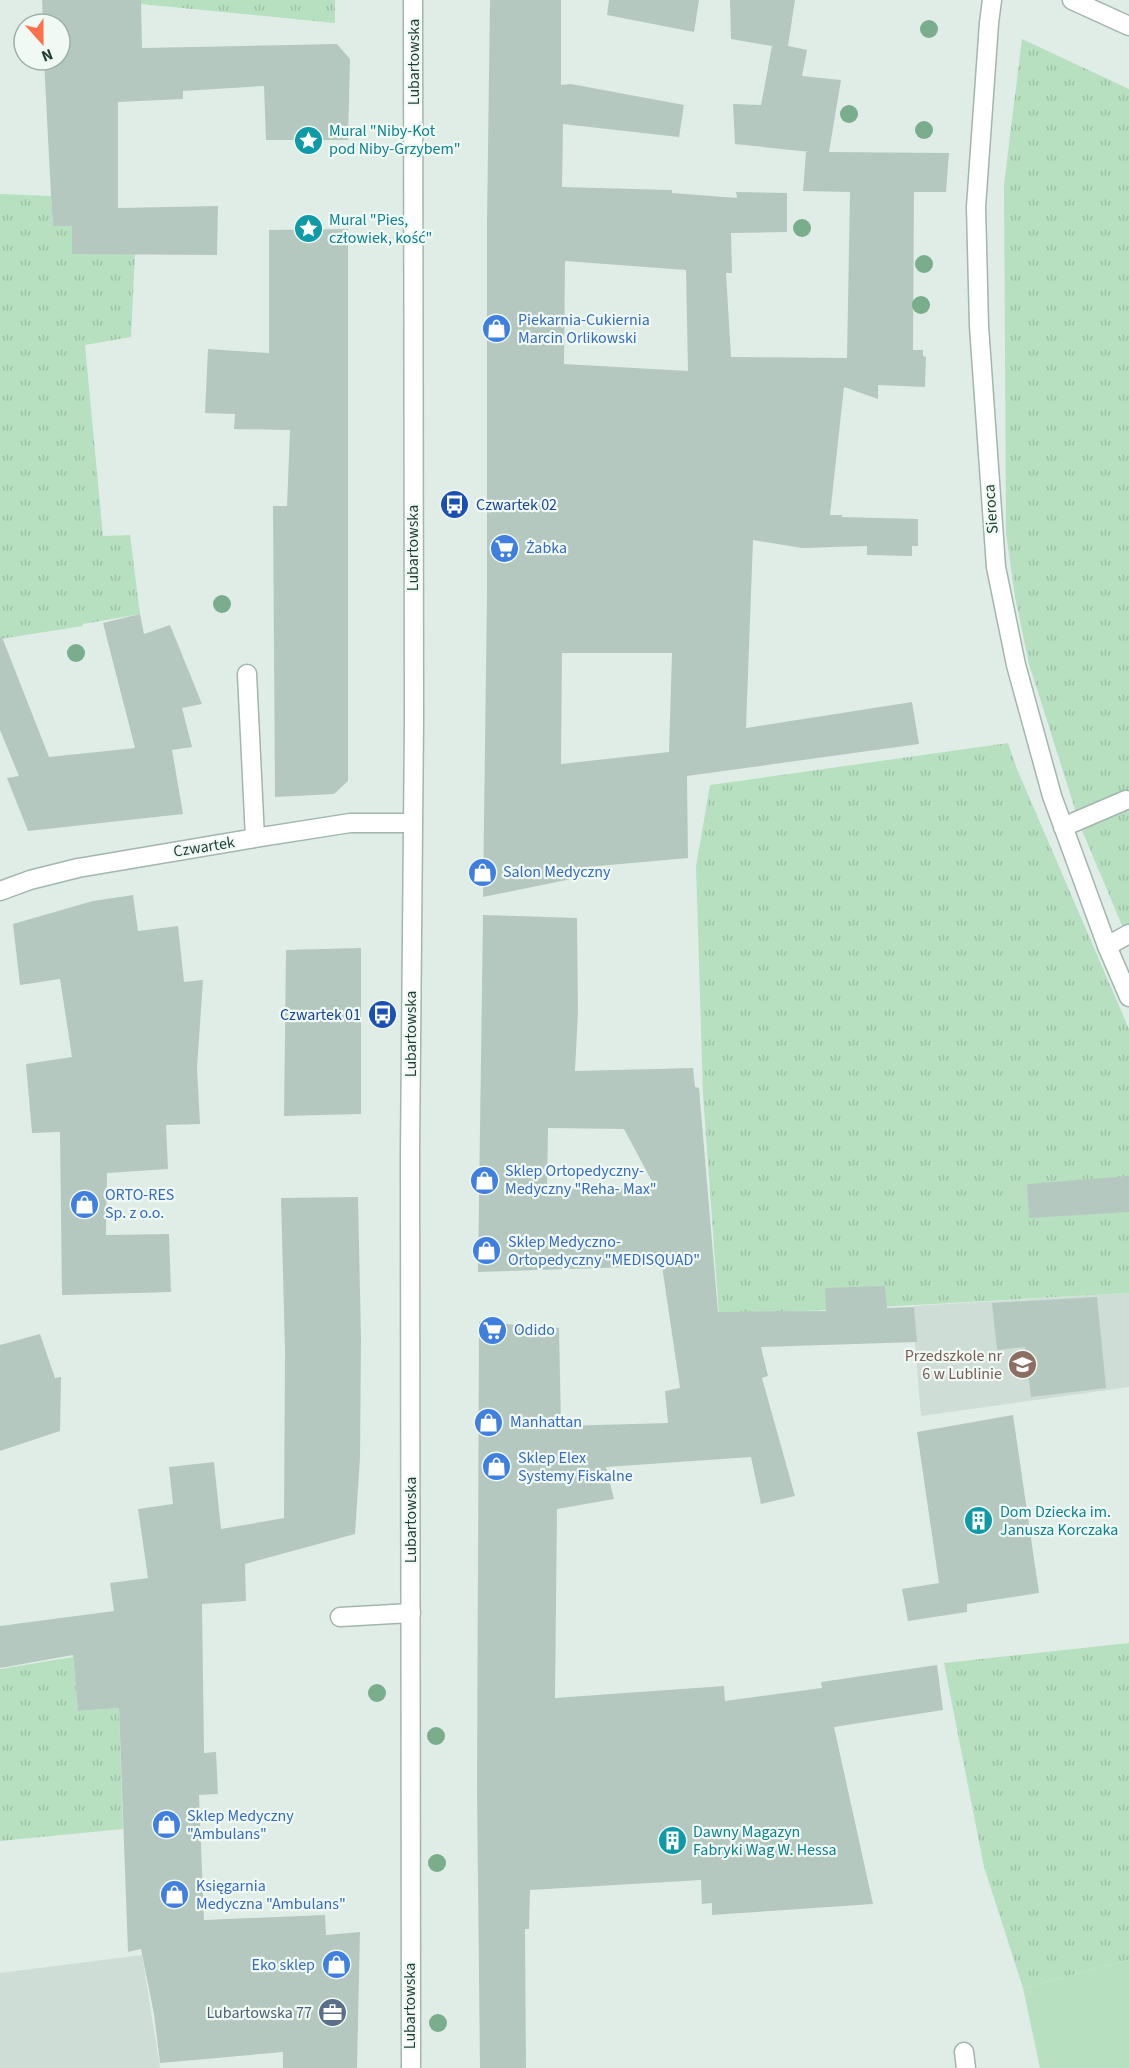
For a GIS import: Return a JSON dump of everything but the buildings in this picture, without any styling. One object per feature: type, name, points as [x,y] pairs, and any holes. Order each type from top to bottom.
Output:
[{"type":"street","name":"Lubartowska","points":[[411,2068],[413,0]]},
{"type":"street","name":"Sieroca","points":[[993,0],[989,23],[976,202],[979,326],[996,567],[1016,665],[1052,796],[1107,946],[1129,997]]},
{"type":"street","points":[[1072,0],[1129,26]]},
{"type":"street","points":[[247,674],[255,838]]},
{"type":"street","points":[[1063,827],[1126,800]]},
{"type":"street","name":"Czwartek","points":[[0,891],[30,880],[78,868],[255,838],[350,823],[412,823]]},
{"type":"street","points":[[1107,946],[1129,934]]},
{"type":"street","points":[[340,1617],[411,1613]]},
{"type":"shaded area","name":"Przedszkole nr 6 w Lublinie","points":[[1129,1293],[1129,1387],[921,1416],[914,1306]]},
{"type":"shaded area","points":[[142,1955],[160,2068],[0,2068],[0,1973]]},
{"type":"green space","points":[[141,0],[335,0],[335,23],[141,4]]},
{"type":"green space","points":[[1022,39],[1129,89],[1129,934],[1126,935],[1081,828],[1029,664],[1015,597],[1006,533],[1004,184]]},
{"type":"green space","points":[[0,194],[51,196],[53,226],[72,226],[135,254],[131,337],[85,345],[103,536],[130,535],[140,614],[0,639]]},
{"type":"green space","points":[[1008,743],[1017,769],[1129,1029],[1129,1293],[719,1316],[703,1095],[696,866],[710,785]]},
{"type":"green space","points":[[1129,1643],[1129,1960],[1023,1988],[984,1867],[944,1663]]},
{"type":"green space","points":[[73,1657],[78,1711],[119,1708],[123,1829],[0,1841],[0,1669]]},
{"type":"green space","points":[[1129,1960],[1129,2068],[1040,2068],[1023,1988]]},
{"type":"place","name":"Mural \"Niby-Kot pod Niby-Grzybem\"","points":[[308,140]]},
{"type":"place","name":"Mural \"Pies, człowiek, kość\"","points":[[308,229]]},
{"type":"place","name":"Piekarnia-Cukiernia Marcin Orlikowski","points":[[497,329]]},
{"type":"place","name":"Czwartek 02","points":[[455,505]]},
{"type":"place","name":"Żabka","points":[[505,548]]},
{"type":"place","name":"Salon Medyczny","points":[[482,872]]},
{"type":"place","name":"Czwartek 01","points":[[382,1015]]},
{"type":"place","name":"Sklep Ortopedyczny- Medyczny \"Reha- Max\"","points":[[484,1180]]},
{"type":"place","name":"ORTO-RES Sp. z o.o.","points":[[84,1204]]},
{"type":"place","name":"Sklep Medyczno- Ortopedyczny \"MEDISQUAD\"","points":[[487,1251]]},
{"type":"place","name":"Odido","points":[[493,1330]]},
{"type":"place","name":"Przedszkole nr 6 w Lublinie","points":[[1023,1365]]},
{"type":"place","name":"Manhattan","points":[[489,1422]]},
{"type":"place","name":"Sklep Elex Systemy Fiskalne","points":[[497,1467]]},
{"type":"place","name":"Dom Dziecka im. Janusza Korczaka","points":[[979,1521]]},
{"type":"place","name":"Sklep Medyczny \"Ambulans\"","points":[[166,1825]]},
{"type":"place","name":"Dawny Magazyn Fabryki Wag W. Hessa","points":[[672,1841]]},
{"type":"place","name":"Księgarnia Medyczna \"Ambulans\"","points":[[175,1895]]},
{"type":"place","name":"Eko sklep","points":[[336,1965]]},
{"type":"place","name":"Lubartowska 77","points":[[333,2013]]}]
